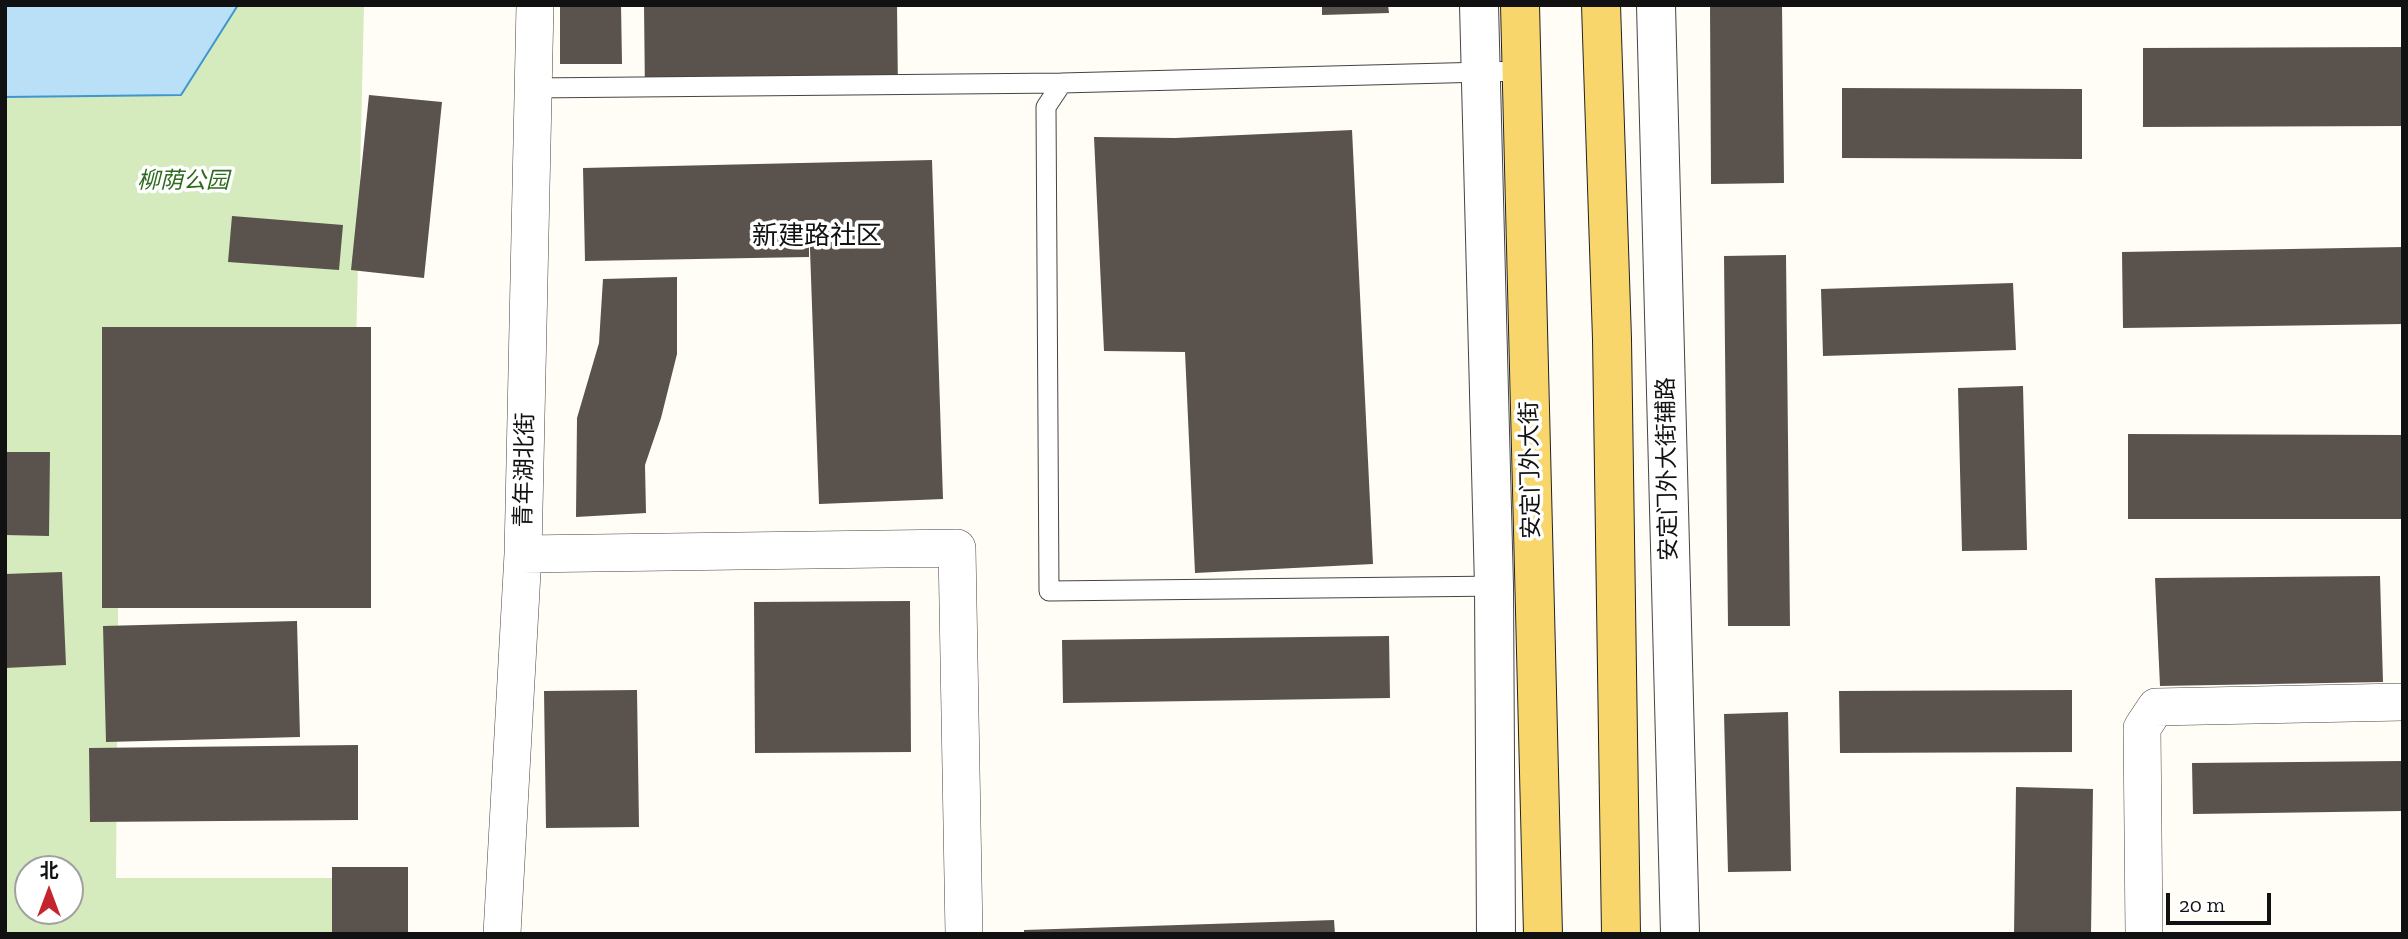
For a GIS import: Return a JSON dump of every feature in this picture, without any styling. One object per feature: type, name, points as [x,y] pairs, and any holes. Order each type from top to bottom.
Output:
[{"type":"main road","name":"安定门外大街","points":[[1520,5],[1543,934]]},
{"type":"main road","points":[[1601,5],[1612,339],[1621,934]]},
{"type":"street","name":"青年湖北街","points":[[502,934],[523,554],[535,5]]},
{"type":"street","points":[[1479,5],[1494,586],[1496,934]]},
{"type":"street","name":"安定门外大街辅路","points":[[1656,5],[1680,934]]},
{"type":"street","points":[[523,554],[957,548],[964,934]]},
{"type":"street","points":[[2144,934],[2142,728],[2156,707],[2403,702]]},
{"type":"lane","points":[[532,88],[1062,83],[1523,71]]},
{"type":"lane","points":[[1062,83],[1046,107],[1049,591],[1534,585]]},
{"type":"green space","name":"柳荫公园","points":[[5,5],[364,5],[356,346],[120,363],[116,878],[333,878],[338,934],[5,934]]},
{"type":"water","points":[[5,5],[238,5],[181,95],[5,97]]},
{"type":"building","points":[[560,5],[621,5],[622,64],[560,64]]},
{"type":"building","points":[[644,5],[897,5],[898,93],[645,96]]},
{"type":"building","points":[[1322,5],[1388,5],[1389,13],[1322,15]]},
{"type":"building","points":[[1710,5],[1782,5],[1784,183],[1711,184]]},
{"type":"building","points":[[2403,47],[2403,126],[2143,127],[2143,48]]},
{"type":"building","points":[[1842,88],[2082,89],[2082,159],[1842,158]]},
{"type":"building","points":[[369,95],[442,102],[424,278],[351,270]]},
{"type":"building","points":[[1352,130],[1373,564],[1195,573],[1185,352],[1104,351],[1094,137],[1175,138]]},
{"type":"building","points":[[932,160],[943,499],[819,504],[809,221],[809,257],[585,261],[583,168]]},
{"type":"building","points":[[232,216],[343,225],[339,270],[228,262]]},
{"type":"building","points":[[2403,247],[2403,324],[2123,328],[2122,252]]},
{"type":"building","points":[[1786,255],[1790,626],[1728,626],[1724,256]]},
{"type":"building","points":[[677,277],[677,354],[661,418],[645,465],[646,513],[576,517],[577,418],[599,343],[603,279]]},
{"type":"building","points":[[2013,283],[2016,350],[1823,356],[1821,289]]},
{"type":"building","points":[[102,327],[371,327],[371,608],[102,608]]},
{"type":"building","points":[[2023,386],[2027,550],[1962,551],[1958,388]]},
{"type":"building","points":[[2128,434],[2403,435],[2403,519],[2128,519]]},
{"type":"building","points":[[5,452],[50,452],[49,536],[5,535]]},
{"type":"building","points":[[62,572],[66,665],[5,668],[5,574]]},
{"type":"building","points":[[2380,576],[2383,682],[2160,686],[2155,578]]},
{"type":"building","points":[[910,601],[911,752],[755,753],[754,602]]},
{"type":"building","points":[[297,621],[300,737],[106,742],[103,626]]},
{"type":"building","points":[[1389,636],[1390,698],[1063,703],[1062,640]]},
{"type":"building","points":[[637,690],[639,827],[546,828],[544,691]]},
{"type":"building","points":[[2072,690],[2072,752],[1840,753],[1839,691]]},
{"type":"building","points":[[1788,712],[1791,871],[1728,872],[1724,714]]},
{"type":"building","points":[[358,745],[358,820],[90,822],[89,748]]},
{"type":"building","points":[[2403,761],[2403,811],[2193,814],[2192,763]]},
{"type":"building","points":[[2016,787],[2093,789],[2091,934],[2014,934]]},
{"type":"building","points":[[332,867],[408,867],[408,934],[332,934]]},
{"type":"building","points":[[1334,920],[1335,934],[1024,934],[1024,930]]},
{"type":"district","name":"新建路社区","points":[[817,237]]}]
